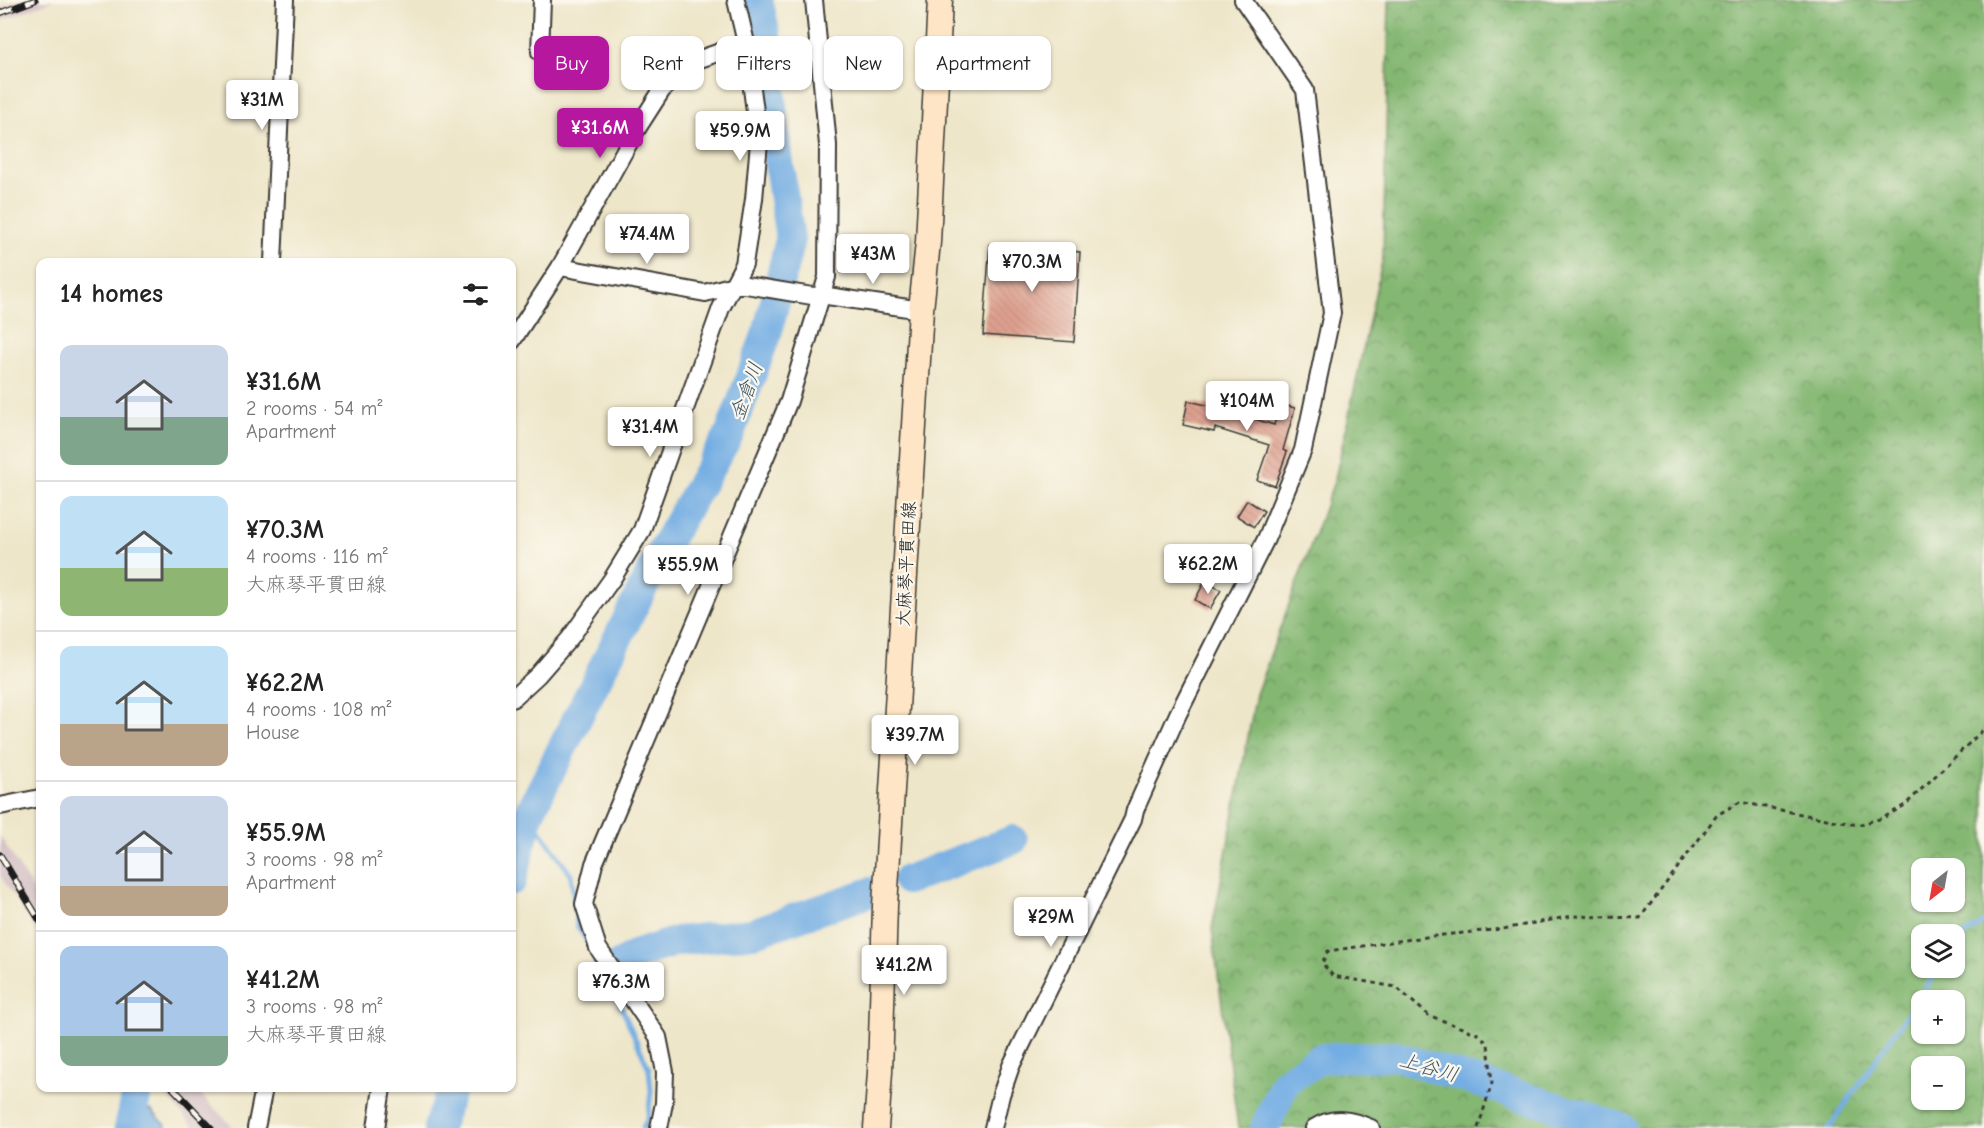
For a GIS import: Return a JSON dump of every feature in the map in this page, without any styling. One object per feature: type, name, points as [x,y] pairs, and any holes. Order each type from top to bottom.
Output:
[{"type":"main road","name":"大麻琴平貫田線","points":[[876,1128],[885,906],[921,310],[928,242],[940,0]]},
{"type":"street","points":[[273,258],[285,0]]},
{"type":"street","points":[[541,36],[542,0]]},
{"type":"street","points":[[735,0],[744,36]]},
{"type":"street","points":[[659,1128],[664,1103],[665,1072],[658,1038],[598,948],[584,904],[594,864],[789,401],[816,295],[827,276],[828,145],[814,0]]},
{"type":"street","points":[[993,1128],[1011,1066],[1133,819],[1178,714],[1266,539],[1303,450],[1332,313],[1305,90],[1243,0]]},
{"type":"street","points":[[516,335],[560,267],[635,132],[662,90],[698,60],[716,54]]},
{"type":"street","points":[[516,695],[538,675],[570,638],[612,579],[642,530],[721,308],[740,285],[754,199],[759,142],[752,90]]},
{"type":"street","points":[[560,267],[705,293],[740,285],[921,310]]},
{"type":"street","points":[[0,806],[36,799]]},
{"type":"street","points":[[256,1128],[263,1092]]},
{"type":"street","points":[[375,1128],[381,1092]]},
{"type":"street","points":[[1314,1128],[1322,1122],[1341,1119],[1358,1122],[1371,1128]]},
{"type":"path","points":[[1478,1128],[1492,1083],[1488,1044],[1479,1034],[1428,1015],[1396,987],[1334,976],[1322,963],[1328,951],[1503,929],[1572,916],[1640,918],[1717,815],[1740,802],[1857,825],[1883,818],[1905,805],[1984,729]]},
{"type":"shaded area","points":[[20,0],[54,0],[0,21],[0,8]]},
{"type":"shaded area","points":[[0,836],[36,894],[36,930],[0,876]]},
{"type":"shaded area","points":[[163,1092],[198,1092],[234,1128],[195,1128]]},
{"type":"green space","points":[[1389,0],[1984,0],[1984,1128],[1238,1128],[1212,929],[1256,694],[1335,479],[1383,257]]},
{"type":"water","points":[[144,1109],[151,1110],[166,1125],[165,1128],[141,1128]]},
{"type":"building","points":[[990,244],[1080,252],[1074,342],[983,335]]},
{"type":"building","points":[[1188,401],[1274,425],[1280,404],[1295,408],[1283,450],[1287,452],[1275,486],[1257,480],[1269,445],[1215,428],[1214,432],[1183,425]]},
{"type":"building","points":[[1247,500],[1264,511],[1254,527],[1237,516]]},
{"type":"building","points":[[1205,581],[1221,590],[1210,609],[1195,600]]},
{"type":"waterway","name":"金倉川","points":[[516,864],[529,814],[659,556],[730,433],[768,330],[790,239],[774,130],[767,40],[758,0]]},
{"type":"waterway","points":[[529,814],[571,875],[577,925],[590,946]]},
{"type":"waterway","points":[[907,880],[1013,840]]},
{"type":"waterway","points":[[606,973],[637,954],[677,941],[752,933],[871,892]]},
{"type":"waterway","points":[[1965,935],[1984,922]]},
{"type":"waterway","points":[[607,975],[649,1069],[651,1091],[648,1117],[643,1128]]},
{"type":"waterway","points":[[1829,1128],[1932,978]]},
{"type":"waterway","name":"上谷川","points":[[1265,1128],[1285,1082],[1321,1058],[1396,1056],[1622,1128]]},
{"type":"waterway","points":[[129,1128],[136,1097],[135,1092]]},
{"type":"waterway","name":"金倉川","points":[[438,1128],[451,1092]]},
{"type":"railway","points":[[0,13],[35,0]]},
{"type":"railway","points":[[0,855],[36,914]]},
{"type":"railway","points":[[177,1092],[211,1128]]}]
